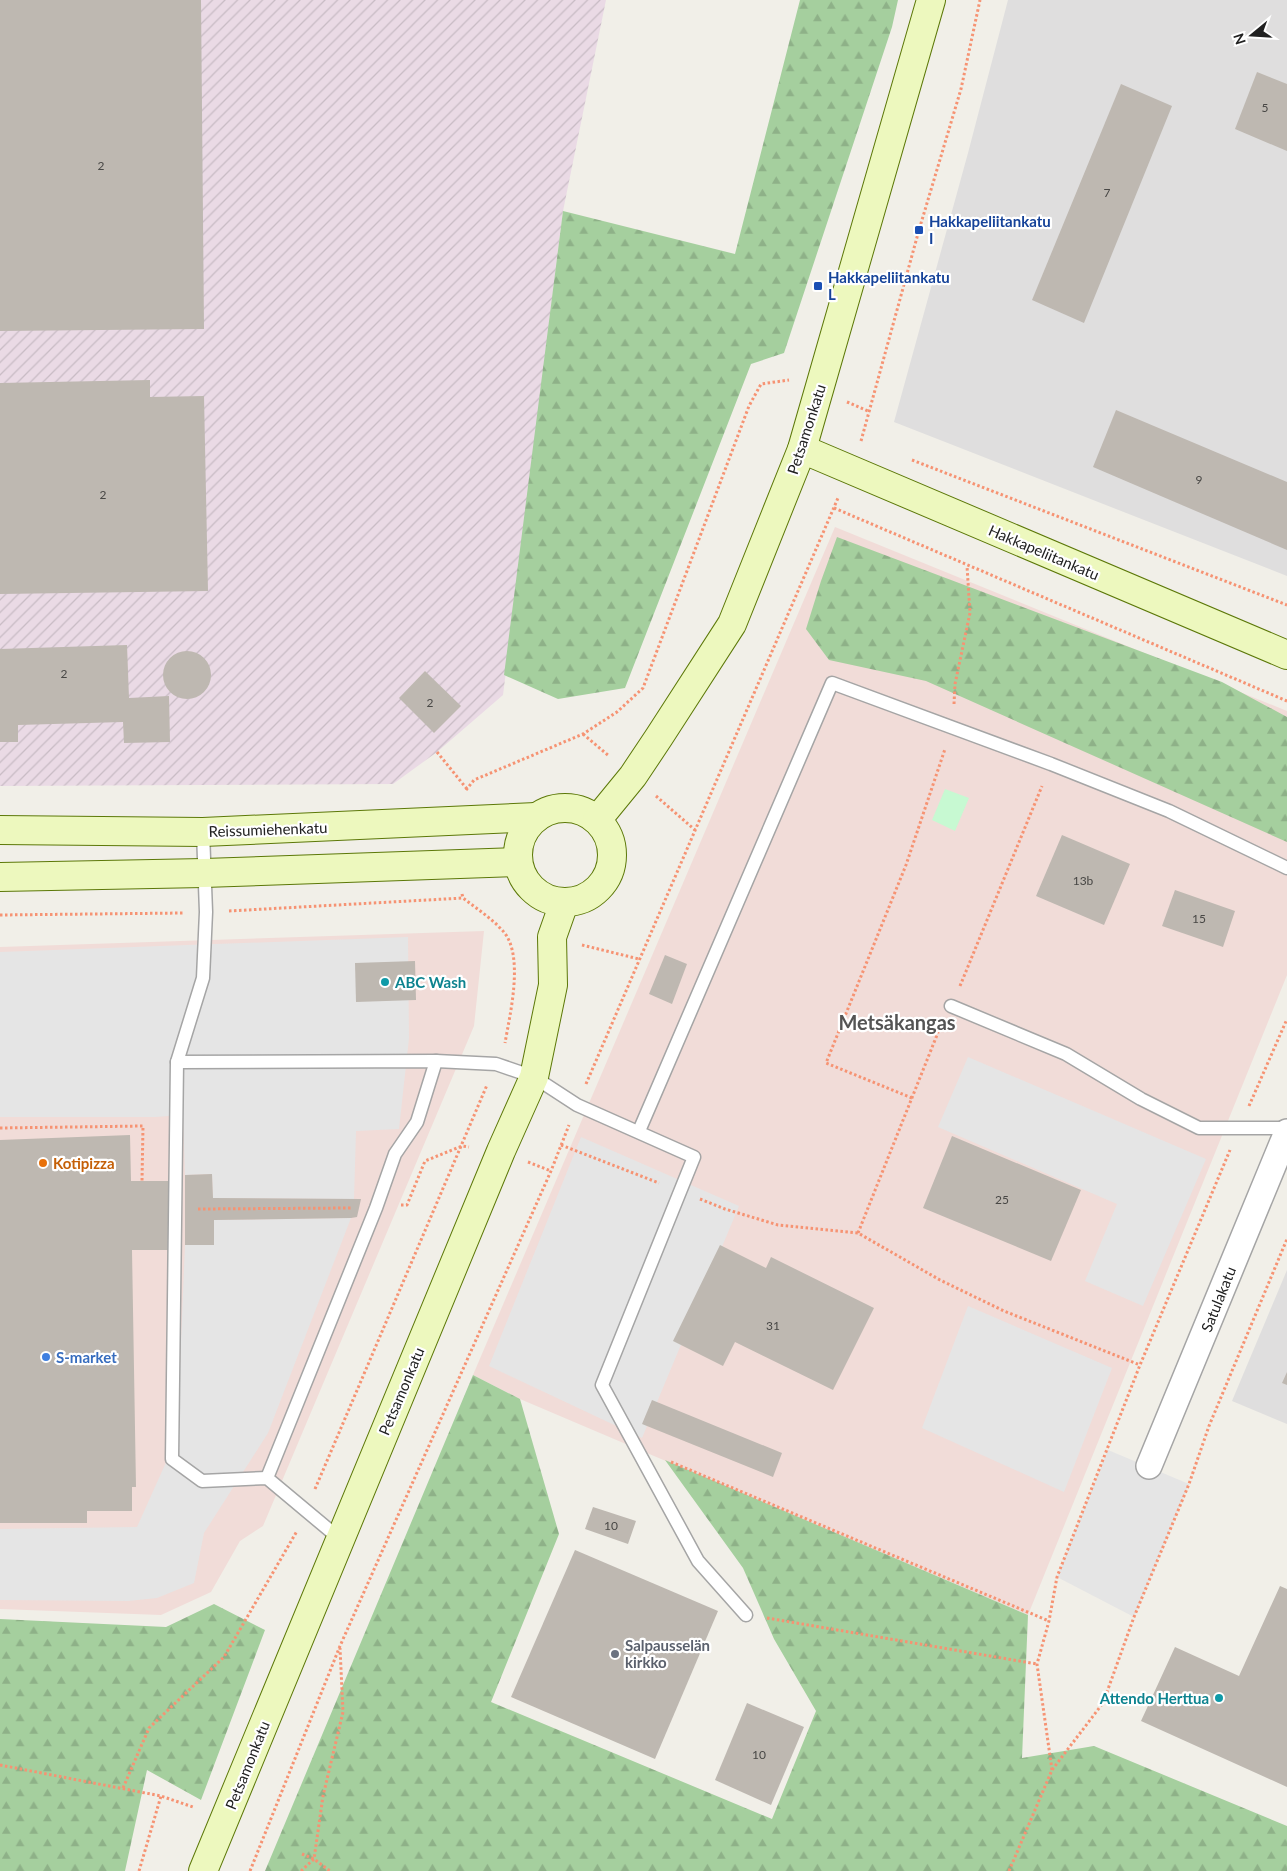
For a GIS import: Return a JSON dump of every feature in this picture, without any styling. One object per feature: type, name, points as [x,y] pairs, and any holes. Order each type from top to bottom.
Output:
[{"type":"street","name":"Petsamonkatu","points":[[597,820],[633,776],[732,624],[802,449],[931,0]]},
{"type":"street","name":"Hakkapeliitankatu","points":[[802,449],[1287,655]]},
{"type":"street","points":[[568,807],[584,811],[597,820],[608,833],[612,849],[612,865],[606,880],[594,893],[580,900],[564,903],[547,899],[533,890],[523,878],[518,862],[518,849],[521,837],[527,826],[536,817],[551,809],[568,807]]},
{"type":"street","name":"Reissumiehenkatu","points":[[0,830],[203,832],[536,817]]},
{"type":"street","points":[[0,877],[204,873],[518,862]]},
{"type":"street","name":"Petsamonkatu","points":[[203,1871],[501,1151],[534,1077],[552,985],[552,937],[564,903]]},
{"type":"street","name":"Satulakatu","points":[[1149,1466],[1287,1132]]},
{"type":"lane","points":[[639,1131],[832,683],[1169,811],[1287,868]]},
{"type":"lane","points":[[203,832],[206,912],[203,978],[177,1062],[172,1459],[202,1481],[266,1478],[340,1539]]},
{"type":"lane","points":[[952,1006],[1066,1054],[1141,1099],[1199,1128],[1287,1128]]},
{"type":"lane","points":[[177,1062],[436,1061],[496,1064],[534,1077],[577,1105],[694,1157],[602,1385],[698,1561],[746,1615]]},
{"type":"lane","points":[[266,1478],[376,1208],[395,1154],[417,1122],[436,1061]]},
{"type":"path","points":[[250,1871],[340,1646],[551,1171],[577,1105],[850,469],[870,412],[919,230],[961,89],[980,0]]},
{"type":"path","points":[[908,458],[1287,605]]},
{"type":"path","points":[[834,508],[1287,701]]},
{"type":"path","points":[[912,1098],[826,1063],[906,865],[952,728],[955,684],[970,613],[967,566]]},
{"type":"path","points":[[436,752],[467,789]]},
{"type":"path","points":[[0,915],[206,912],[463,898]]},
{"type":"path","points":[[1052,1770],[1037,1664],[1049,1620],[1057,1577],[1140,1365],[1287,1019]]},
{"type":"path","points":[[0,1128],[143,1126],[142,1181]]},
{"type":"path","points":[[561,1145],[725,1209],[778,1225],[858,1233],[940,1280],[1004,1311],[1140,1365]]},
{"type":"path","points":[[175,1209],[376,1208],[407,1205],[425,1161],[462,1146],[501,1151],[551,1171]]},
{"type":"path","points":[[1008,1871],[1052,1770],[1103,1703],[1134,1617],[1189,1484],[1209,1426],[1287,1239]]},
{"type":"path","points":[[629,1434],[666,1460],[1049,1620]]},
{"type":"path","points":[[746,1615],[1037,1664]]},
{"type":"path","points":[[301,1871],[314,1859],[323,1796],[343,1712],[340,1646]]},
{"type":"path","points":[[0,1765],[161,1796],[193,1807]]},
{"type":"path","points":[[139,1871],[161,1796]]},
{"type":"path","points":[[302,1854],[314,1859],[330,1871]]},
{"type":"shaded area","points":[[0,0],[606,0],[563,211],[503,695],[437,752],[393,784],[0,786]]},
{"type":"shaded area","points":[[1008,0],[1287,0],[1287,576],[894,422]]},
{"type":"shaded area","points":[[835,527],[1287,711],[1287,975],[1028,1615],[520,1399],[473,1375]]},
{"type":"shaded area","points":[[484,931],[474,1026],[263,1526],[240,1541],[211,1592],[161,1615],[0,1609],[0,947]]},
{"type":"shaded area","points":[[408,937],[409,1038],[399,1129],[356,1131],[354,1199],[213,1198],[212,1174],[185,1175],[183,1115],[156,1117],[0,1117],[0,952]]},
{"type":"shaded area","points":[[968,1057],[1206,1159],[1143,1306],[1085,1281],[1117,1204],[938,1127]]},
{"type":"shaded area","points":[[581,1137],[739,1206],[642,1438],[489,1366]]},
{"type":"shaded area","points":[[351,1218],[268,1433],[204,1533],[194,1583],[157,1598],[128,1601],[0,1600],[0,1529],[137,1527],[177,1438],[185,1245],[213,1244],[214,1220]]},
{"type":"shaded area","points":[[1287,1270],[1287,1424],[1232,1401]]},
{"type":"shaded area","points":[[968,1306],[1112,1368],[1064,1492],[922,1428]]},
{"type":"shaded area","points":[[1108,1450],[1189,1484],[1134,1617],[1057,1577]]},
{"type":"green space","points":[[800,0],[898,0],[892,27],[784,353],[751,364],[625,688],[558,699],[504,675],[563,211],[735,254]]},
{"type":"green space","points":[[837,537],[1222,682],[1287,717],[1287,842],[926,681],[829,660],[806,629]]},
{"type":"green space","points":[[945,789],[969,798],[955,831],[932,820]]},
{"type":"green space","points":[[473,1375],[520,1399],[559,1534],[491,1702],[772,1819],[816,1711],[774,1639],[743,1568],[665,1460],[1028,1615],[1022,1758],[1094,1746],[1287,1826],[1287,1871],[265,1871]]},
{"type":"green space","points":[[214,1604],[265,1630],[201,1800],[147,1770],[125,1871],[0,1871],[0,1619],[166,1627]]},
{"type":"building","points":[[0,0],[201,0],[204,329],[0,331]]},
{"type":"building","points":[[1257,72],[1287,84],[1287,151],[1235,129]]},
{"type":"building","points":[[1121,84],[1172,106],[1084,323],[1032,300]]},
{"type":"building","points":[[150,380],[150,397],[204,396],[208,591],[0,594],[0,383]]},
{"type":"building","points":[[1116,410],[1287,482],[1287,550],[1093,467]]},
{"type":"building","points":[[127,645],[129,698],[169,696],[170,742],[124,743],[123,722],[18,725],[18,742],[0,742],[0,649]]},
{"type":"building","points":[[187,651],[196,653],[204,658],[209,666],[211,675],[209,684],[204,692],[196,697],[187,699],[178,697],[170,692],[165,684],[163,675],[165,666],[170,658],[178,653]]},
{"type":"building","points":[[425,671],[461,706],[434,733],[399,698]]},
{"type":"building","points":[[1062,835],[1130,864],[1104,925],[1036,896]]},
{"type":"building","points":[[1175,890],[1235,911],[1223,947],[1162,926]]},
{"type":"building","points":[[665,955],[687,964],[672,1004],[649,994]]},
{"type":"building","name":"ABC Wash","points":[[415,961],[416,1000],[356,1002],[355,963]]},
{"type":"building","points":[[130,1135],[131,1181],[168,1181],[169,1250],[132,1250],[136,1487],[132,1487],[132,1511],[87,1511],[87,1523],[0,1523],[0,1140]]},
{"type":"building","points":[[952,1136],[1081,1190],[1051,1261],[923,1208]]},
{"type":"building","points":[[212,1174],[213,1198],[361,1199],[357,1217],[214,1220],[214,1245],[185,1245],[185,1175]]},
{"type":"building","points":[[720,1245],[766,1268],[771,1257],[874,1308],[833,1390],[735,1342],[723,1366],[673,1341]]},
{"type":"building","points":[[1287,1372],[1287,1385],[1282,1383]]},
{"type":"building","points":[[652,1400],[782,1453],[773,1477],[642,1424]]},
{"type":"building","points":[[593,1507],[636,1521],[628,1544],[585,1529]]},
{"type":"building","name":"Salpausselän kirkko","points":[[575,1550],[718,1611],[655,1759],[511,1697]]},
{"type":"building","name":"Attendo Herttua","points":[[1280,1586],[1287,1589],[1287,1787],[1141,1721],[1175,1647],[1239,1676]]},
{"type":"building","points":[[747,1703],[804,1727],[771,1805],[715,1780]]},
{"type":"place","name":"Hakkapeliitankatu I","points":[[919,230]]},
{"type":"place","name":"Hakkapeliitankatu L","points":[[818,286]]},
{"type":"place","name":"ABC Wash","points":[[385,982]]},
{"type":"place","name":"Kotipizza","points":[[43,1163]]},
{"type":"place","name":"S-market","points":[[46,1357]]},
{"type":"place","name":"Salpausselän kirkko","points":[[615,1654]]},
{"type":"place","name":"Attendo Herttua","points":[[1219,1698]]},
{"type":"district","name":"Metsäkangas","points":[[897,1022]]}]
